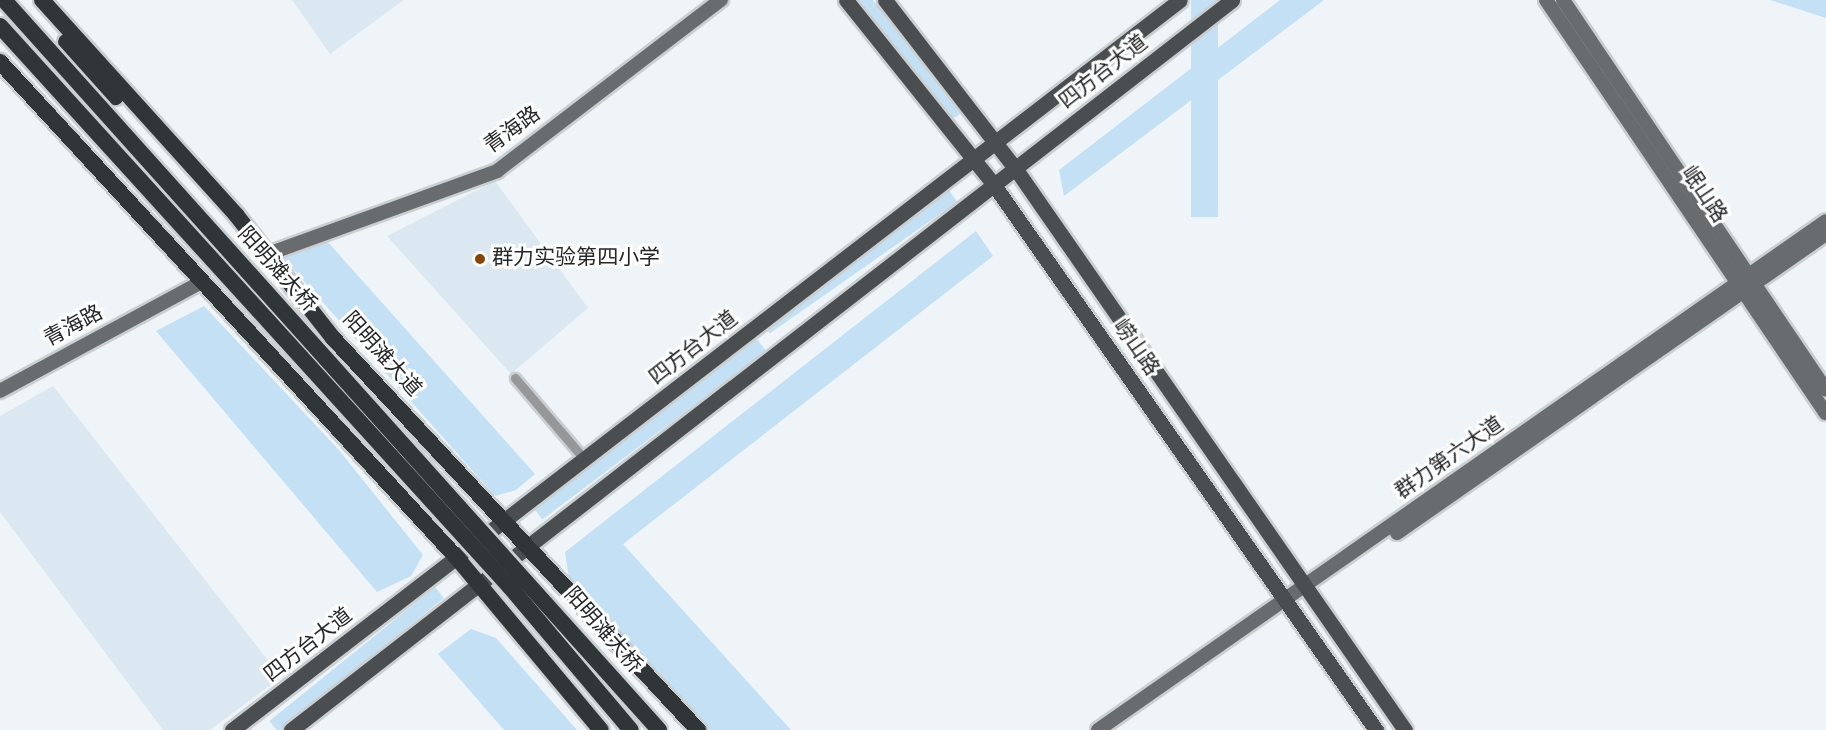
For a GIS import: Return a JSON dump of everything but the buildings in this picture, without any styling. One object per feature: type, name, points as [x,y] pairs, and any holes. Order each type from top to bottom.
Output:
[{"type":"highway","name":"阳明滩大桥","points":[[4,0],[659,730]]},
{"type":"highway","points":[[28,0],[333,338]]},
{"type":"highway","name":"阳明滩大道","points":[[48,2],[268,254],[333,338],[588,617],[698,730]]},
{"type":"highway","name":"阳明滩大桥","points":[[0,26],[510,587],[631,730]]},
{"type":"highway","points":[[0,49],[138,200],[293,378],[457,558],[607,730]]},
{"type":"highway","points":[[0,62],[200,283],[293,378]]},
{"type":"highway","points":[[588,617],[682,730]]},
{"type":"highway","points":[[586,708],[601,730]]},
{"type":"main road","name":"青海路","points":[[268,254],[497,171],[721,0]]},
{"type":"main road","name":"崂山路","points":[[846,0],[972,161],[994,185],[1376,730]]},
{"type":"main road","name":"崂山路","points":[[885,0],[1015,168],[1405,730]]},
{"type":"main road","name":"四方台大道","points":[[232,730],[504,523],[1180,0]]},
{"type":"main road","name":"四方台大道","points":[[291,730],[480,586],[1232,0]]},
{"type":"main road","name":"岷山路","points":[[1546,0],[1745,284],[1826,390]]},
{"type":"main road","name":"岷山路","points":[[1563,0],[1826,413]]},
{"type":"main road","name":"群力第六大道","points":[[1115,730],[1307,590],[1745,284],[1826,221]]},
{"type":"main road","name":"群力第六大道","points":[[1745,284],[1826,234]]},
{"type":"main road","name":"青海路","points":[[0,391],[200,283]]},
{"type":"main road","name":"群力第六大道","points":[[1098,730],[1289,604]]},
{"type":"street","points":[[515,378],[585,460]]},
{"type":"shaded area","points":[[292,0],[404,0],[330,54]]},
{"type":"shaded area","points":[[858,0],[873,0],[960,114],[951,120]]},
{"type":"shaded area","points":[[1191,0],[1218,0],[1218,217],[1191,217]]},
{"type":"shaded area","points":[[1280,0],[1324,0],[1064,196],[1059,170]]},
{"type":"shaded area","points":[[1770,0],[1826,0],[1826,18]]},
{"type":"shaded area","name":"群力实验第四小学","points":[[495,181],[588,308],[511,374],[387,236]]},
{"type":"shaded area","points":[[948,189],[957,202],[770,333],[760,320]]},
{"type":"shaded area","points":[[976,231],[993,256],[623,544],[791,730],[706,730],[569,578],[565,552]]},
{"type":"shaded area","points":[[326,240],[535,474],[516,490],[495,496],[280,254]]},
{"type":"shaded area","points":[[204,306],[338,449],[423,555],[411,576],[377,592],[156,331]]},
{"type":"shaded area","points":[[757,339],[766,351],[542,519],[533,508]]},
{"type":"shaded area","points":[[53,386],[281,677],[210,730],[163,730],[0,512],[0,416]]},
{"type":"shaded area","points":[[435,587],[444,598],[281,730],[277,730],[269,721]]},
{"type":"shaded area","points":[[471,629],[496,638],[577,730],[504,730],[438,654]]},
{"type":"place","name":"群力实验第四小学","points":[[480,259]]}]
